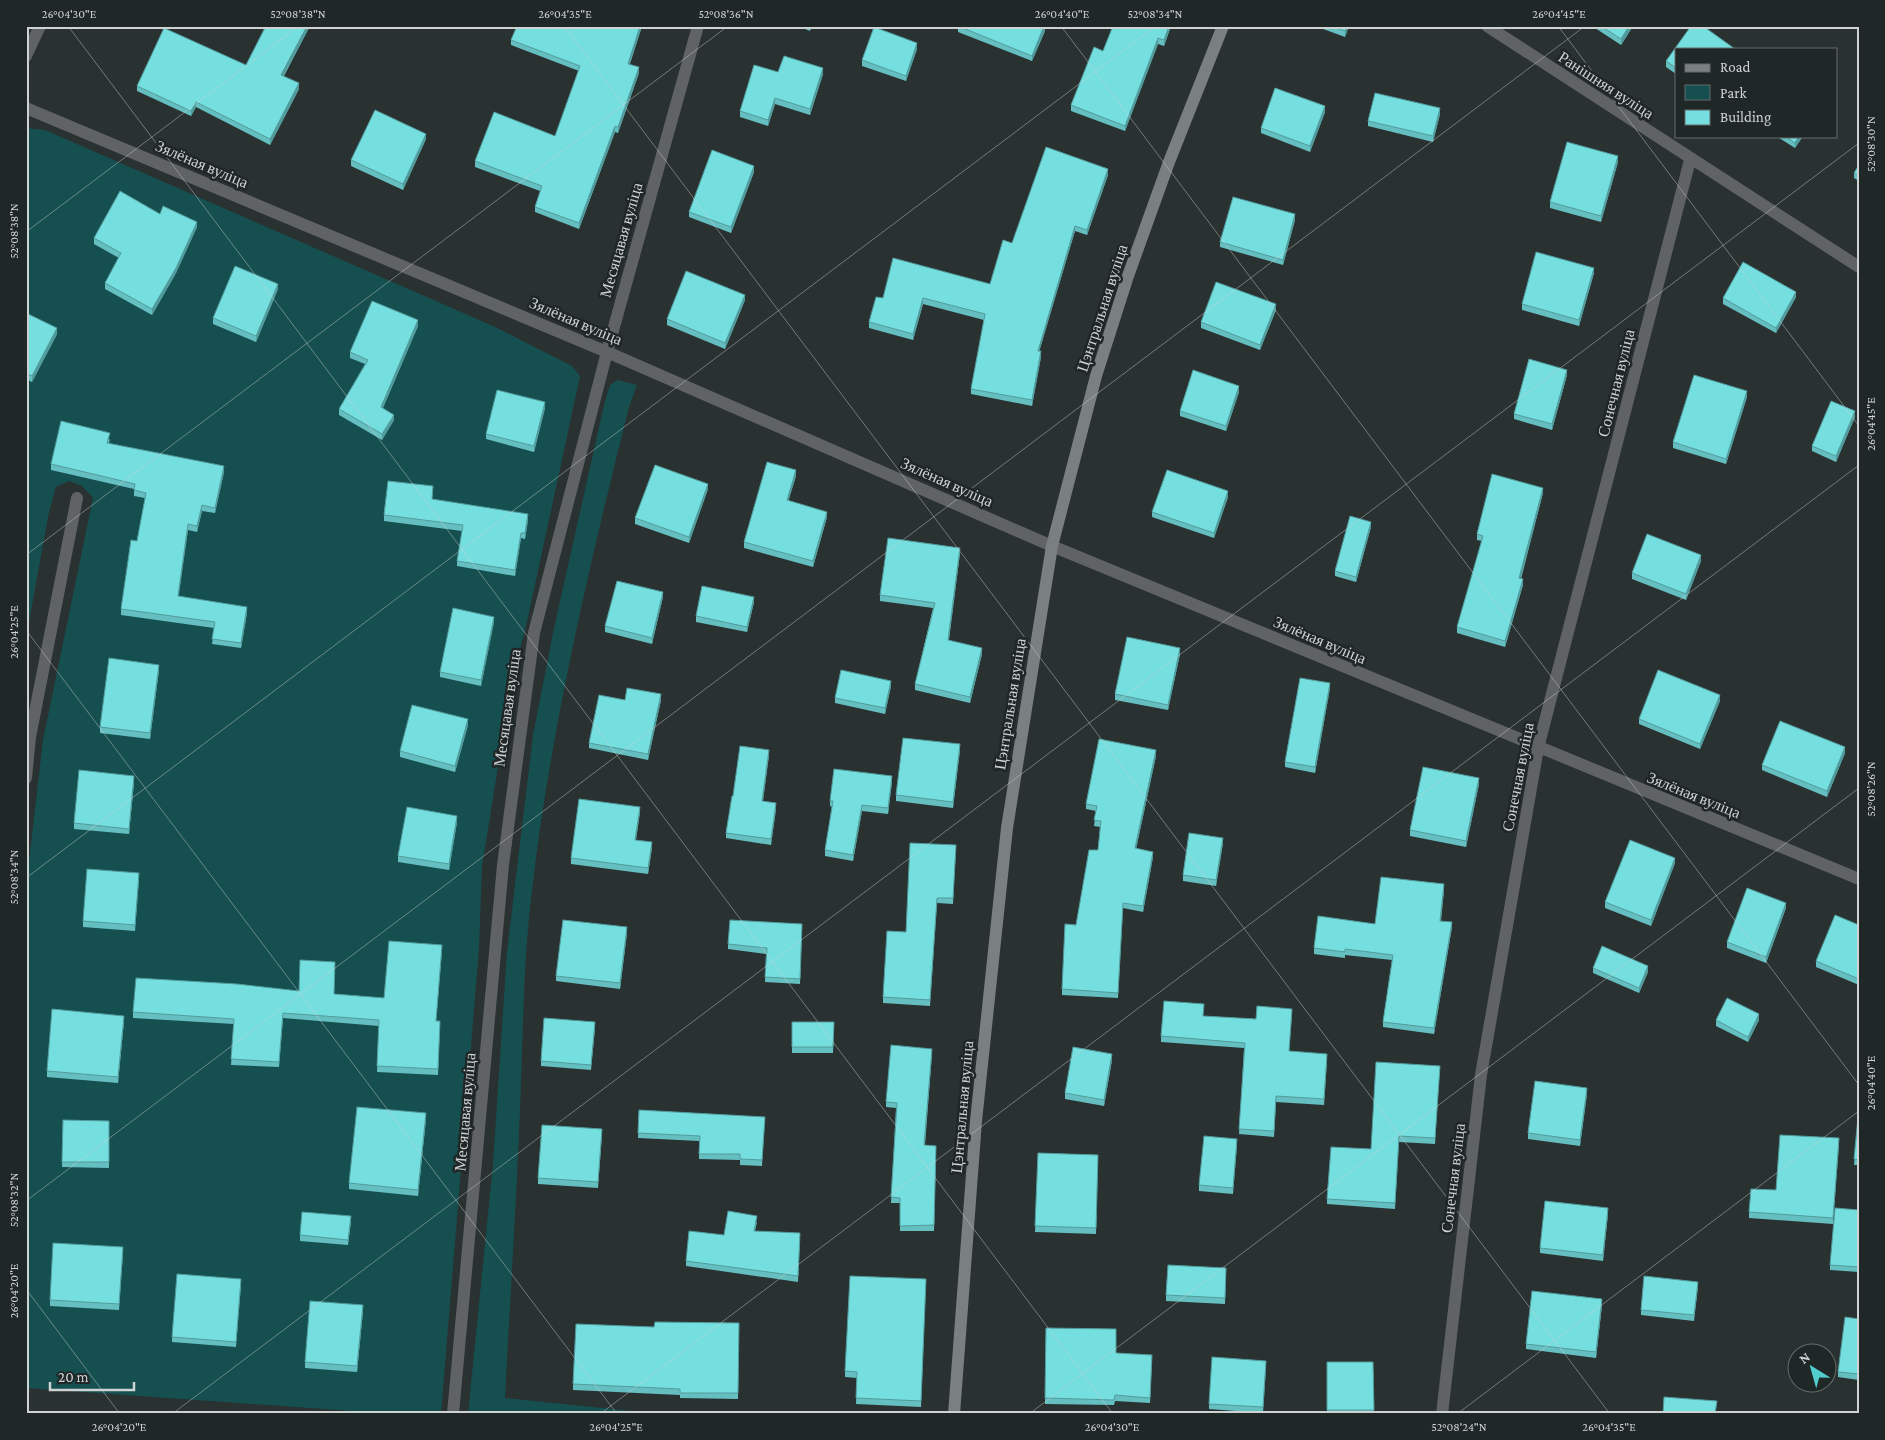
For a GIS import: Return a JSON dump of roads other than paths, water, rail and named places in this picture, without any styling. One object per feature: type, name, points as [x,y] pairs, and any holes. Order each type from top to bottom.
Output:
[{"type":"street","points":[[26,56],[40,26]]},
{"type":"street","name":"Месяцавая вуліца","points":[[454,1414],[503,865],[534,633],[607,352],[698,26]]},
{"type":"street","name":"Цэнтральная вуліца","points":[[954,1414],[976,1121],[1007,828],[1052,546],[1096,376],[1128,276],[1169,162],[1223,26]]},
{"type":"street","name":"Ранішняя вуліца","points":[[1488,26],[1690,160],[1859,267]]},
{"type":"street","name":"Зялёная вуліца","points":[[26,108],[607,352],[1052,546],[1859,879]]},
{"type":"street","name":"Сонечная вуліца","points":[[1442,1414],[1481,1075],[1538,748],[1690,160]]},
{"type":"street","points":[[26,778],[30,737],[77,498]]}]
